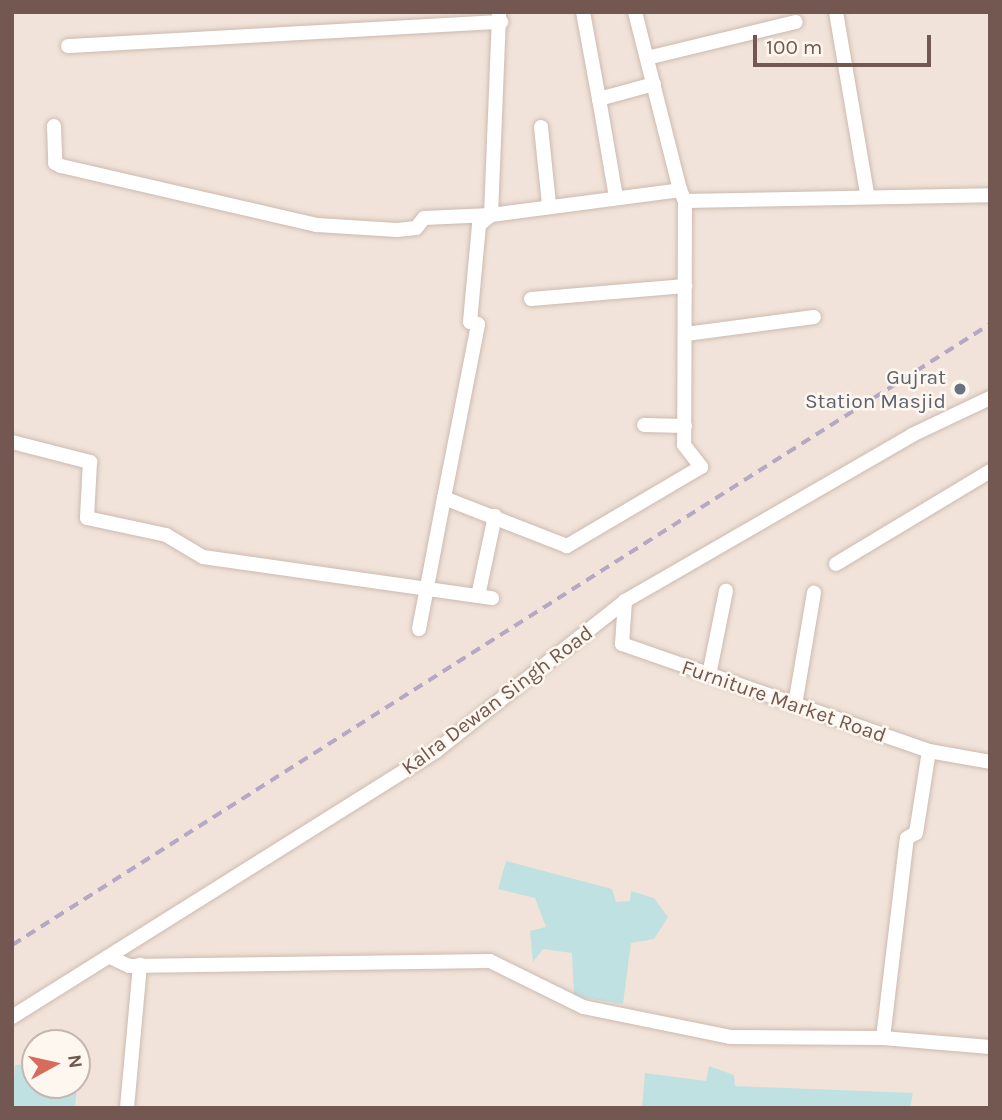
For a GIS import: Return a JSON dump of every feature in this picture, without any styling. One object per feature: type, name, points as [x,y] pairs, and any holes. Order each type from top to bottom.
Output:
[{"type":"street","points":[[583,12],[617,197]]},
{"type":"street","points":[[444,498],[568,546],[701,467],[684,445],[686,334],[683,196],[635,12]]},
{"type":"street","points":[[836,12],[867,194]]},
{"type":"street","points":[[68,46],[500,17],[491,215],[479,225],[470,322],[478,324],[419,629]]},
{"type":"street","points":[[648,58],[796,22]]},
{"type":"street","points":[[599,100],[654,84]]},
{"type":"street","points":[[54,126],[55,163],[61,166],[317,225],[397,230],[416,228],[424,218],[491,215],[549,204],[617,197],[990,195]]},
{"type":"street","points":[[541,127],[549,204]]},
{"type":"street","points":[[531,299],[685,286]]},
{"type":"street","points":[[686,334],[814,317]]},
{"type":"street","name":"Kalra Dewan Singh Road","points":[[12,1017],[112,958],[436,751],[625,601],[912,435],[990,398]]},
{"type":"street","points":[[644,425],[685,426]]},
{"type":"street","points":[[12,442],[90,462],[87,518],[166,536],[203,557],[485,597],[495,516]]},
{"type":"street","points":[[835,564],[990,471]]},
{"type":"street","points":[[709,675],[726,591]]},
{"type":"street","points":[[795,705],[814,593]]},
{"type":"street","name":"Furniture Market Road","points":[[625,601],[622,644],[929,751],[990,762]]},
{"type":"street","points":[[883,1038],[907,838],[916,833],[929,751]]},
{"type":"street","points":[[112,958],[140,965],[489,961],[583,1007],[730,1037],[883,1038],[990,1047]]},
{"type":"street","points":[[127,1108],[140,965]]},
{"type":"shaded area","points":[[12,12],[990,12],[990,1108],[12,1108]]},
{"type":"water","points":[[506,861],[612,889],[616,902],[630,901],[631,891],[654,898],[668,917],[654,939],[631,943],[623,1004],[574,996],[572,953],[543,949],[533,962],[530,931],[546,927],[535,898],[498,889]]},
{"type":"water","points":[[21,1064],[21,1099],[76,1099],[75,1108],[12,1108],[15,1065]]},
{"type":"water","points":[[709,1066],[734,1075],[735,1086],[913,1093],[910,1108],[642,1108],[645,1073],[706,1081]]},
{"type":"railway","points":[[12,945],[990,324]]},
{"type":"place","name":"Gujrat Station Masjid","points":[[960,389]]}]
